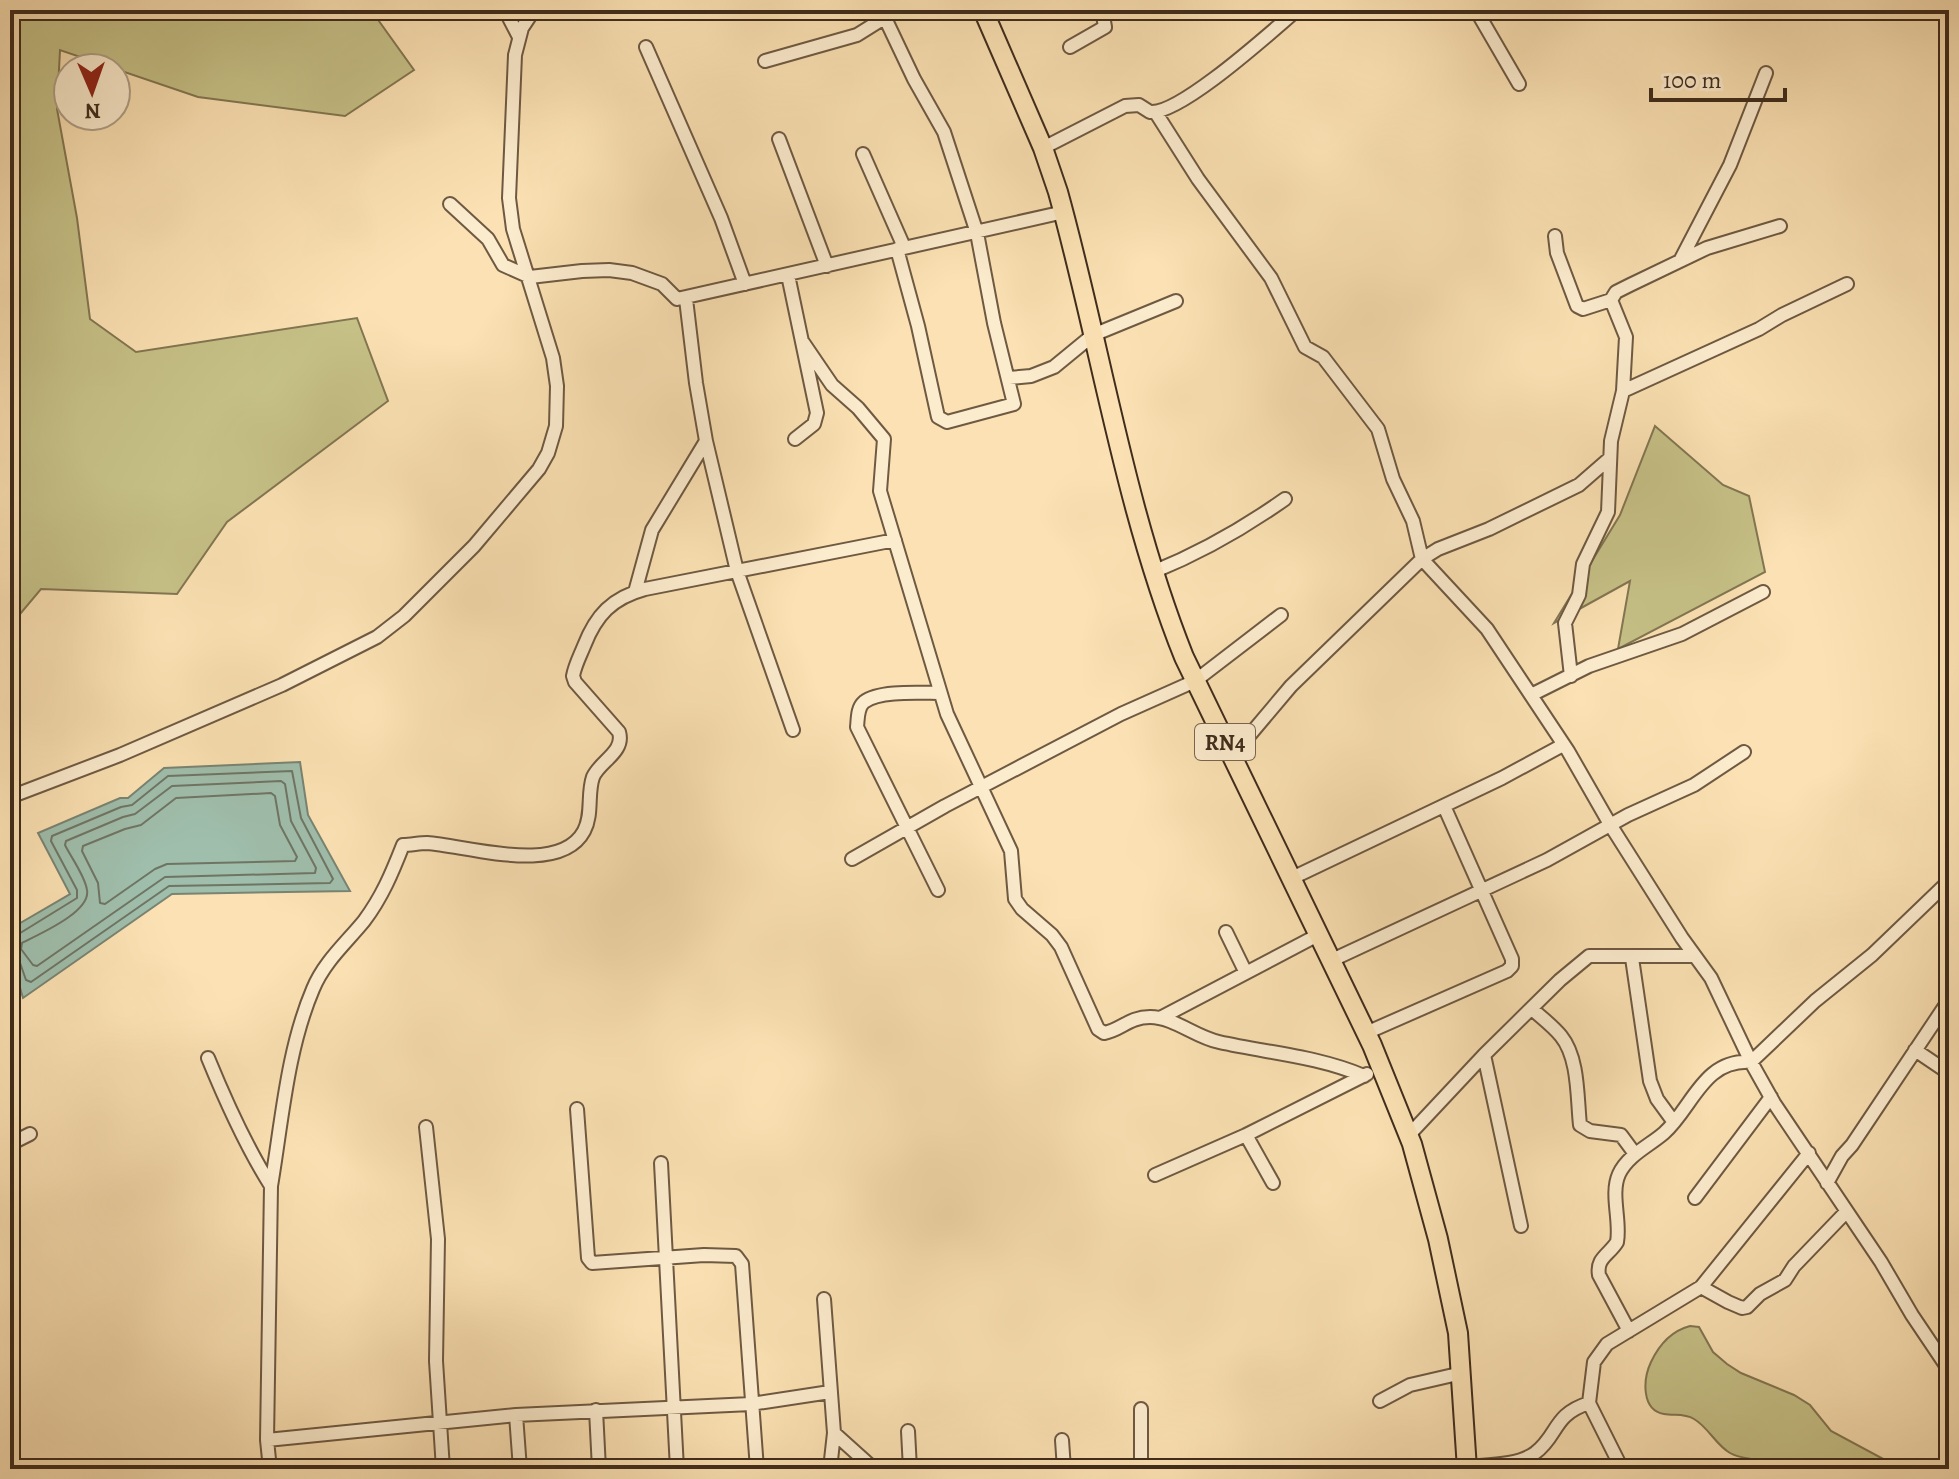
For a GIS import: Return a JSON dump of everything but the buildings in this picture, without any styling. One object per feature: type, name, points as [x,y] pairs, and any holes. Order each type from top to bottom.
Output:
[{"type":"highway","name":"RN4","points":[[983,10],[1043,148],[1064,212],[1129,483],[1166,612],[1195,681],[1366,1033],[1409,1135],[1438,1239],[1456,1325],[1467,1468]]},
{"type":"street","points":[[10,797],[120,755],[282,685],[377,637],[416,605],[529,484],[548,453],[553,438],[558,413],[557,386],[553,358],[513,229],[509,198],[513,77],[519,37],[532,12],[505,10]]},
{"type":"street","points":[[505,10],[519,37]]},
{"type":"street","points":[[765,61],[857,35],[897,10]]},
{"type":"street","points":[[1070,47],[1103,30],[1106,24],[1102,10]]},
{"type":"street","points":[[1043,148],[1125,106],[1139,105],[1156,113],[1211,81],[1297,10]]},
{"type":"street","points":[[1476,10],[1519,84]]},
{"type":"street","points":[[863,154],[901,248],[938,417],[947,422],[1014,404],[994,323],[977,233],[944,132],[885,18]]},
{"type":"street","points":[[646,47],[721,218],[745,284]]},
{"type":"street","points":[[1680,261],[1730,165],[1766,73]]},
{"type":"street","points":[[1156,113],[1198,179],[1271,278],[1305,347],[1323,357],[1378,429],[1393,479],[1413,521],[1422,559],[1479,619],[1531,695],[1611,826],[1711,978],[1771,1097],[1948,1365]]},
{"type":"street","points":[[779,139],[827,266]]},
{"type":"street","points":[[450,204],[488,239],[503,265],[530,277],[609,270],[632,273],[662,284],[674,298],[686,299],[1064,212]]},
{"type":"street","points":[[1555,236],[1557,253],[1577,306],[1583,309],[1611,300],[1616,292],[1707,248],[1780,226]]},
{"type":"street","points":[[788,275],[814,395],[816,419],[806,432],[795,439]]},
{"type":"street","points":[[1623,391],[1759,329],[1847,284]]},
{"type":"street","points":[[686,299],[706,441],[737,571],[793,730]]},
{"type":"street","points":[[1571,676],[1565,623],[1579,595],[1583,564],[1608,512],[1610,458],[1615,419],[1623,391],[1626,337],[1611,300]]},
{"type":"street","points":[[1009,378],[1031,376],[1054,367],[1093,335],[1176,301]]},
{"type":"street","points":[[802,341],[832,385],[858,408],[884,439],[879,481],[940,693],[957,738],[1011,851],[1015,899],[1061,947],[1098,1029],[1104,1033],[1112,1032],[1136,1018],[1160,1018],[1217,1042],[1283,1052],[1364,1076]]},
{"type":"street","points":[[635,592],[652,530],[706,441]]},
{"type":"street","points":[[1232,756],[1291,686],[1422,559],[1579,485],[1610,458]]},
{"type":"street","points":[[1153,572],[1216,542],[1285,499]]},
{"type":"street","points":[[270,1469],[267,1440],[271,1186],[292,1061],[313,988],[329,961],[386,890],[403,845],[423,843],[534,857],[563,850],[580,838],[586,828],[594,774],[619,746],[621,739],[619,732],[575,682],[574,670],[588,634],[603,610],[613,601],[635,592],[785,559],[895,540]]},
{"type":"street","points":[[1531,695],[1589,666],[1682,634],[1763,592]]},
{"type":"street","points":[[852,859],[1121,714],[1195,681],[1281,615]]},
{"type":"street","points":[[938,890],[857,727],[860,707],[865,701],[886,695],[940,693]]},
{"type":"street","points":[[1290,879],[1502,778],[1563,745]]},
{"type":"street","points":[[1330,961],[1547,860],[1648,805],[1694,785],[1744,752]]},
{"type":"street","points":[[1366,1033],[1507,971],[1512,966],[1512,959],[1483,888],[1444,806]]},
{"type":"street","points":[[1629,1331],[1597,1267],[1600,1259],[1617,1242],[1617,1177],[1635,1154],[1667,1131],[1694,1092],[1713,1073],[1739,1062],[1751,1062],[1815,1001],[1872,955],[1949,881]]},
{"type":"street","points":[[1226,932],[1245,971]]},
{"type":"street","points":[[1160,1018],[1318,935]]},
{"type":"street","points":[[1409,1135],[1484,1055],[1589,956],[1695,956]]},
{"type":"street","points":[[1632,958],[1650,1081],[1657,1099],[1673,1121]]},
{"type":"street","points":[[1827,1183],[1842,1156],[1949,1000]]},
{"type":"street","points":[[1532,1009],[1557,1030],[1569,1050],[1580,1125],[1590,1131],[1621,1135],[1635,1154]]},
{"type":"street","points":[[1915,1050],[1949,1073]]},
{"type":"street","points":[[1484,1055],[1521,1226]]},
{"type":"street","points":[[208,1058],[228,1108],[271,1186]]},
{"type":"street","points":[[1155,1175],[1246,1135],[1381,1069]]},
{"type":"street","points":[[1695,1198],[1771,1097]]},
{"type":"street","points":[[577,1109],[588,1258],[592,1263],[704,1255],[736,1256],[742,1264],[757,1469]]},
{"type":"street","points":[[426,1127],[438,1239],[436,1361],[443,1469]]},
{"type":"street","points":[[10,1144],[30,1134]]},
{"type":"street","points":[[1246,1135],[1273,1183]]},
{"type":"street","points":[[1622,1469],[1589,1403],[1594,1362],[1607,1344],[1701,1287],[1811,1156],[1842,1156]]},
{"type":"street","points":[[661,1163],[677,1469]]},
{"type":"street","points":[[1701,1287],[1728,1302],[1747,1307],[1760,1294],[1785,1280],[1794,1266],[1846,1212]]},
{"type":"street","points":[[824,1299],[834,1433],[830,1469]]},
{"type":"street","points":[[1380,1401],[1410,1385],[1462,1373]]},
{"type":"street","points":[[267,1440],[516,1415],[751,1404],[830,1392]]},
{"type":"street","points":[[1467,1468],[1508,1462],[1534,1454],[1563,1416],[1589,1403]]},
{"type":"street","points":[[1141,1409],[1141,1469]]},
{"type":"street","points":[[596,1410],[599,1469]]},
{"type":"street","points":[[516,1415],[520,1469]]},
{"type":"street","points":[[908,1431],[910,1469]]},
{"type":"street","points":[[834,1433],[874,1469]]},
{"type":"street","points":[[1062,1440],[1064,1469]]},
{"type":"shaded area","points":[[10,10],[371,10],[414,70],[345,116],[198,97],[132,75],[132,52],[52,52],[52,132],[61,132],[77,218],[90,319],[136,352],[357,318],[388,401],[227,522],[177,594],[41,589],[10,626]]},
{"type":"shaded area","points":[[1655,426],[1723,485],[1749,496],[1765,572],[1618,649],[1630,581],[1554,623],[1620,515]]},
{"type":"shaded area","points":[[1690,1326],[1699,1327],[1713,1352],[1727,1364],[1810,1405],[1831,1431],[1889,1462],[1894,1469],[1776,1469],[1730,1453],[1690,1417],[1664,1414],[1651,1407],[1646,1393],[1646,1377],[1651,1362],[1666,1340]]},
{"type":"water","points":[[300,762],[308,815],[350,891],[172,894],[23,998],[10,953],[10,929],[70,894],[38,833],[120,798],[128,798],[164,768]]}]
